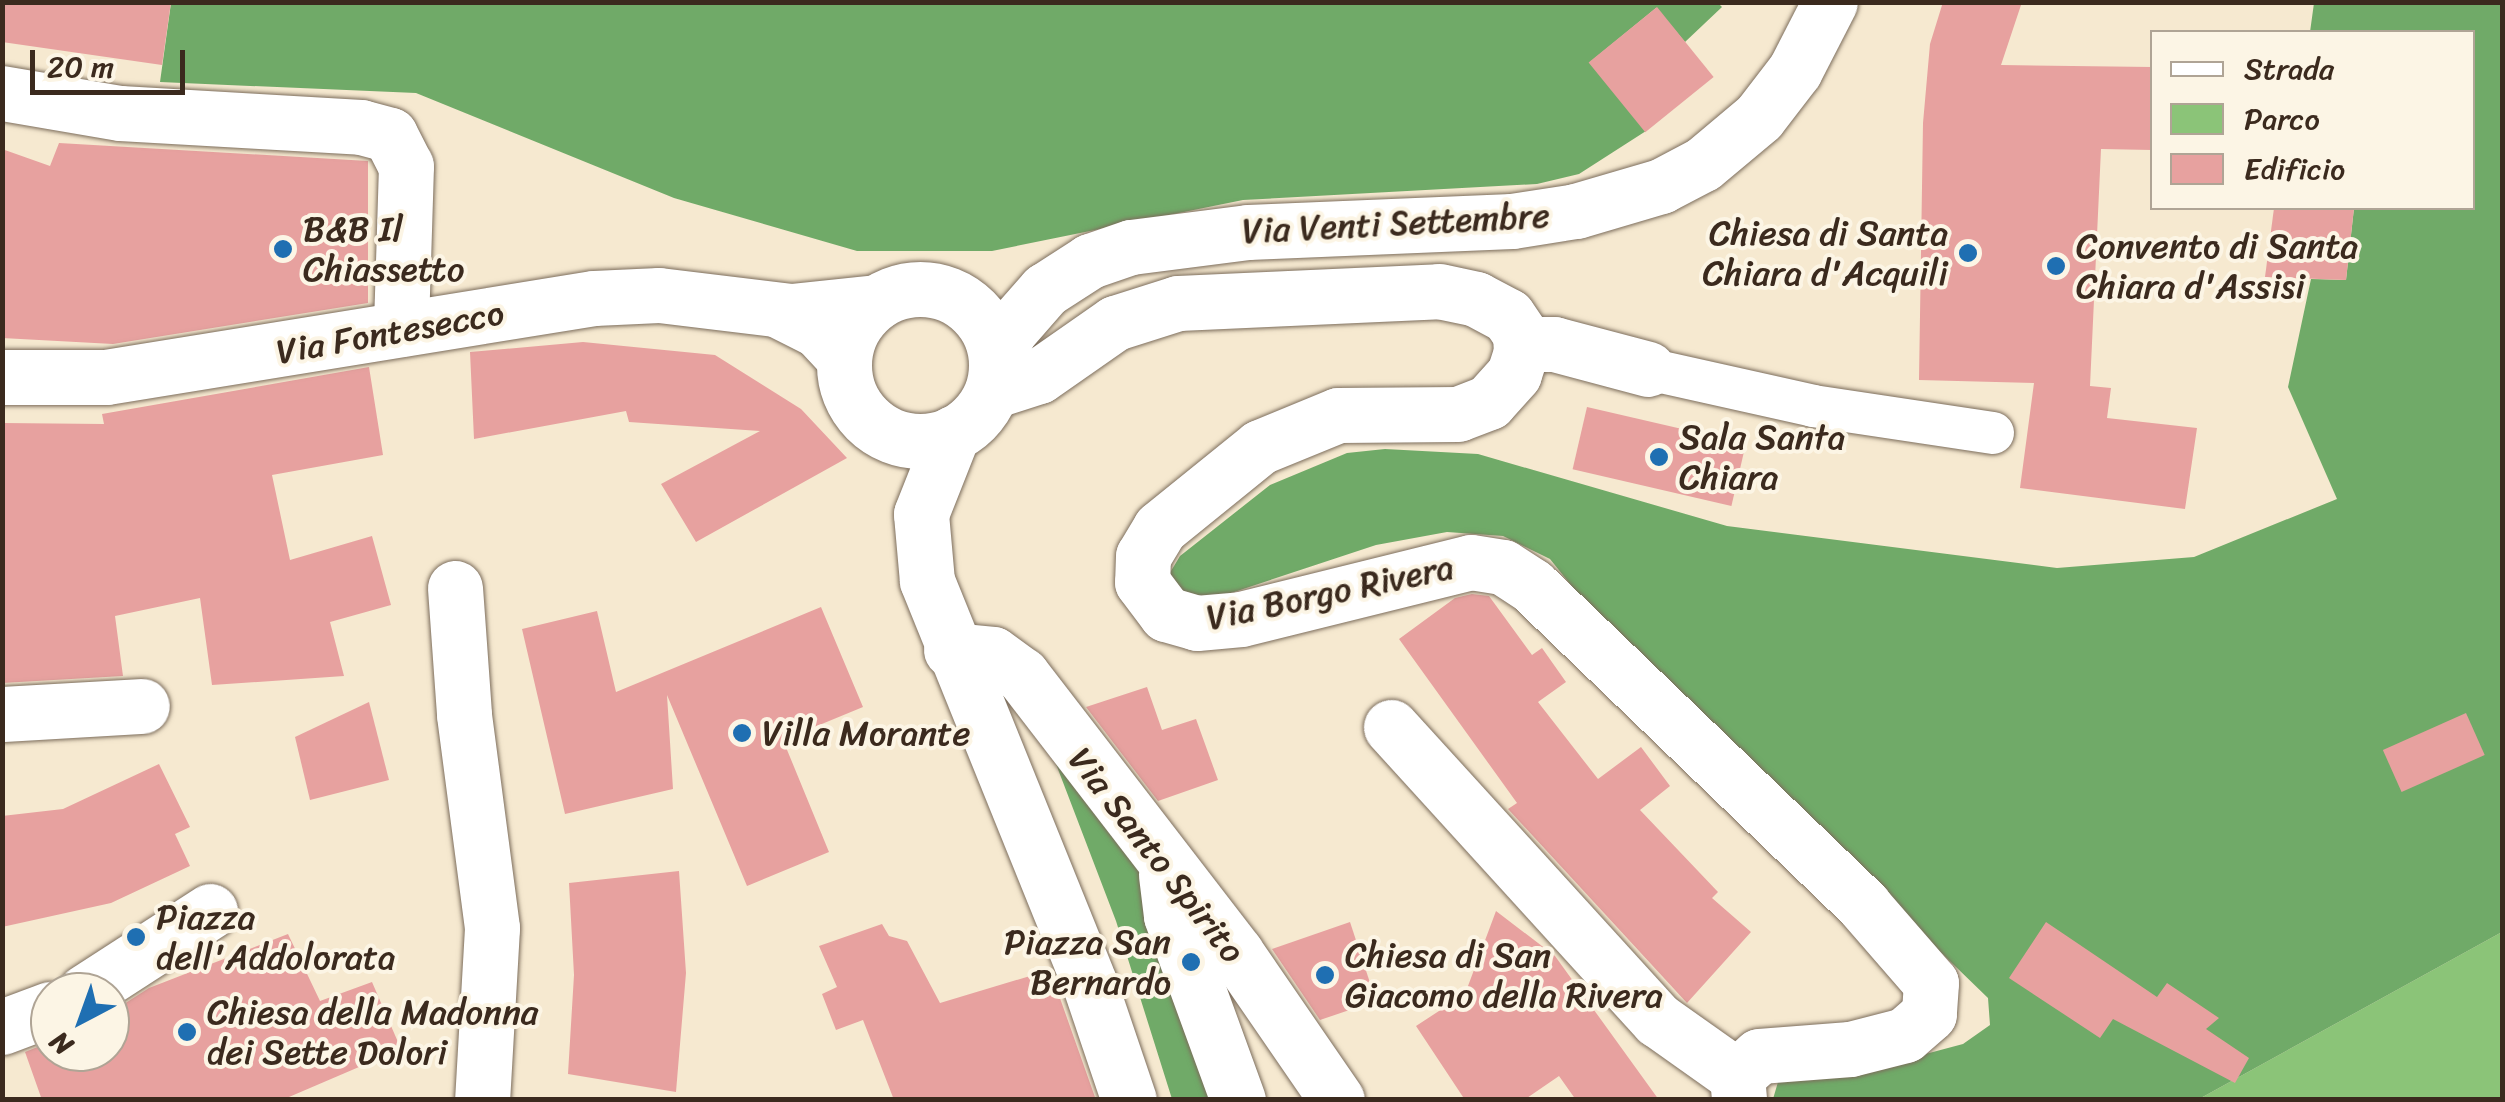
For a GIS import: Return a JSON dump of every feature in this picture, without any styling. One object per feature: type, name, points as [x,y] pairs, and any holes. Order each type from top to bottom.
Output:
[{"type":"street","name":"Via Venti Settembre","points":[[957,298],[1015,296],[1106,254],[1185,236],[1512,221],[1637,196],[1703,164],[1759,116],[1795,70],[1830,2]]},
{"type":"street","points":[[2,93],[120,113],[362,127],[390,135],[406,166],[402,329]]},
{"type":"street","name":"Via Venti Settembre","points":[[994,376],[1020,317],[1060,278]]},
{"type":"street","points":[[882,431],[917,442],[954,434],[970,424],[994,376],[982,320],[957,298],[925,289],[877,302],[855,326],[844,358],[857,406],[882,431],[921,514],[923,564],[951,650],[1083,967],[1129,1100]]},
{"type":"street","points":[[994,376],[1030,381],[1096,332],[1136,313],[1213,300],[1459,294],[1508,316],[1522,344],[1554,344],[1812,406],[1993,433]]},
{"type":"street","name":"Via Fontesecco","points":[[2,377],[106,377],[628,296],[778,310],[877,302]]},
{"type":"street","name":"Via Fontesecco","points":[[778,310],[818,330],[844,358]]},
{"type":"street","name":"Via Borgo Rivera","points":[[1522,344],[1506,384],[1469,412],[1338,415],[1260,447],[1160,528],[1142,556],[1142,582],[1166,614],[1196,623],[1241,618],[1471,562],[1503,566],[1532,586],[1864,906],[1930,983],[1932,1008],[1906,1035],[1850,1049],[1758,1056],[1738,1088]]},
{"type":"street","points":[[921,514],[954,434]]},
{"type":"street","points":[[456,588],[492,928],[482,1100]]},
{"type":"street","name":"Via Santo Spirito","points":[[951,650],[972,648],[1009,662],[1236,953],[1337,1100]]},
{"type":"street","points":[[2,714],[142,706]]},
{"type":"street","points":[[1391,727],[1658,1020],[1738,1088]]},
{"type":"street","points":[[1168,870],[1171,916],[1238,1100]]},
{"type":"street","points":[[115,972],[210,910]]},
{"type":"green space","points":[[1717,2],[1722,7],[1685,42],[1656,8],[1590,62],[1646,131],[1579,174],[1537,184],[1243,200],[992,251],[857,251],[674,198],[416,93],[160,82],[171,3]]},
{"type":"green space","points":[[2314,3],[2502,3],[2502,932],[2199,1099],[1773,1099],[1778,1082],[1843,1076],[1963,1044],[1990,1025],[1988,998],[1603,625],[1550,559],[1503,536],[1447,532],[1376,545],[1225,595],[1186,599],[1168,576],[1180,556],[1270,485],[1347,453],[1385,449],[1478,454],[1727,526],[2057,568],[2194,557],[2337,499],[2288,387],[2311,279],[2346,280],[2354,210],[2475,210],[2475,30],[2310,30]]},
{"type":"green space","points":[[1022,675],[1141,837],[1218,1099],[1172,1099],[1116,921]]},
{"type":"green space","points":[[2502,932],[2502,1099],[2199,1099]]},
{"type":"building","points":[[2,2],[171,2],[162,65],[2,42]]},
{"type":"building","name":"Convento di Santa Chiara d'Assisi","points":[[1943,2],[2022,2],[2001,65],[2150,67],[2150,150],[2101,149],[2090,386],[2111,388],[2107,418],[2197,428],[2185,509],[2020,488],[2034,383],[1919,380],[1923,123],[1930,44]]},
{"type":"building","points":[[1657,7],[1714,77],[1645,132],[1589,62]]},
{"type":"building","points":[[59,143],[368,161],[368,303],[113,344],[2,338],[2,149],[50,166]]},
{"type":"building","name":"Convento di Santa Chiara d'Assisi","points":[[2274,210],[2354,210],[2346,280],[2265,277]]},
{"type":"building","points":[[583,342],[715,355],[801,409],[847,458],[696,542],[661,484],[760,431],[629,422],[626,411],[474,439],[470,352]]},
{"type":"building","points":[[369,367],[383,455],[272,475],[290,560],[372,536],[391,605],[330,622],[344,676],[212,685],[200,598],[115,616],[123,676],[2,683],[2,423],[104,424],[102,414]]},
{"type":"building","name":"Sala Santa Chiara","points":[[1587,407],[1746,444],[1731,506],[1573,469]]},
{"type":"building","points":[[1489,596],[1532,655],[1542,648],[1566,682],[1538,702],[1598,779],[1641,747],[1670,786],[1640,810],[1718,892],[1712,898],[1751,932],[1687,1003],[1508,809],[1517,803],[1399,639],[1455,598]]},
{"type":"building","points":[[821,607],[863,707],[783,740],[829,852],[747,886],[667,695],[673,789],[565,814],[522,629],[597,611],[616,692]]},
{"type":"building","points":[[1147,687],[1162,730],[1196,719],[1218,780],[1158,801],[1086,707]]},
{"type":"building","points":[[369,702],[389,780],[310,800],[295,737]]},
{"type":"building","points":[[2466,713],[2485,755],[2402,792],[2383,750]]},
{"type":"building","points":[[159,764],[190,827],[175,834],[190,866],[111,903],[2,927],[2,816],[63,809]]},
{"type":"building","points":[[679,871],[686,973],[676,1092],[568,1074],[574,975],[569,883]]},
{"type":"building","points":[[1496,911],[1555,956],[1659,1100],[1576,1100],[1559,1076],[1524,1100],[1465,1100],[1416,1026],[1465,994]]},
{"type":"building","name":"Chiesa di San Giacomo della Rivera","points":[[1350,922],[1376,1001],[1320,1020],[1272,949]]},
{"type":"building","points":[[2046,922],[2157,997],[2167,983],[2219,1018],[2206,1029],[2249,1058],[2235,1083],[2113,1019],[2100,1038],[2009,978]]},
{"type":"building","points":[[882,924],[889,936],[907,941],[940,1003],[1050,970],[1096,1100],[894,1100],[863,1020],[836,1030],[822,994],[837,987],[819,946]]},
{"type":"building","points":[[288,934],[320,1001],[372,982],[401,1049],[282,1100],[42,1100],[32,1072],[130,1072],[130,1000],[149,988]]},
{"type":"place","name":"B&B Il Chiassetto","points":[[283,249]]},
{"type":"place","name":"Chiesa di Santa Chiara d'Acquili","points":[[1968,253]]},
{"type":"place","name":"Convento di Santa Chiara d'Assisi","points":[[2056,266]]},
{"type":"place","name":"Sala Santa Chiara","points":[[1659,457]]},
{"type":"place","name":"Villa Morante","points":[[742,733]]},
{"type":"place","name":"Piazza dell'Addolorata","points":[[136,937]]},
{"type":"place","name":"Piazza San Bernardo","points":[[1191,962]]},
{"type":"place","name":"Chiesa di San Giacomo della Rivera","points":[[1325,975]]},
{"type":"place","name":"Chiesa della Madonna dei Sette Dolori","points":[[187,1032]]}]
